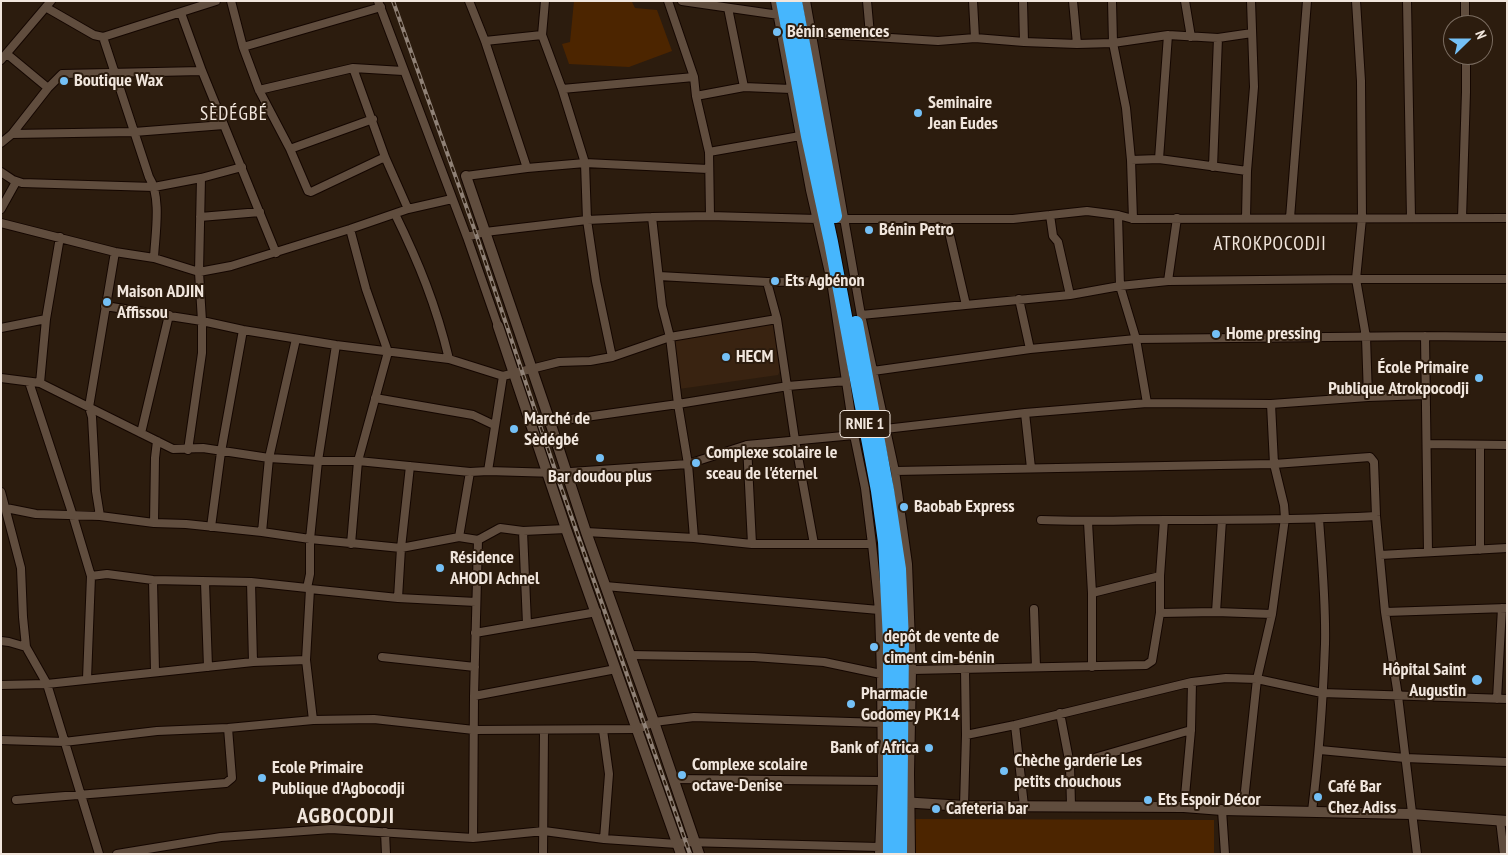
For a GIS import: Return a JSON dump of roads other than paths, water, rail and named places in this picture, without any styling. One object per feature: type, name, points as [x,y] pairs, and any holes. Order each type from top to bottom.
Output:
[{"type":"highway","name":"RNIE 1","points":[[783,1],[808,136],[831,219],[888,490],[896,548],[902,642],[905,803],[900,854]]},
{"type":"highway","name":"RNIE 1","points":[[794,1],[878,491],[885,542],[890,640],[883,852]]},
{"type":"main road","points":[[466,176],[586,532],[699,854]]},
{"type":"main road","points":[[498,326],[566,529],[597,612],[679,849]]},
{"type":"main road","points":[[905,803],[964,806],[1184,807],[1222,810],[1411,814],[1504,821]]},
{"type":"street","points":[[48,88],[4,57],[49,5],[94,34],[103,37],[216,1]]},
{"type":"street","points":[[231,1],[242,47],[259,90],[290,149],[307,190],[311,192],[385,157]]},
{"type":"street","points":[[469,1],[485,41],[527,168]]},
{"type":"street","points":[[545,1],[542,35],[562,89],[585,164],[587,220],[596,281],[612,357]]},
{"type":"street","points":[[668,1],[694,77],[696,96],[709,152],[710,216]]},
{"type":"street","points":[[682,1],[779,16]]},
{"type":"street","points":[[775,1],[800,136],[831,219],[861,315],[895,471],[908,564],[912,670],[905,803],[911,854]]},
{"type":"street","points":[[117,854],[221,837],[268,832],[331,829],[473,838],[544,831],[679,849],[696,842],[883,852],[879,610],[865,488],[854,435],[830,281],[831,219],[806,1]]},
{"type":"street","points":[[866,1],[870,35]]},
{"type":"street","points":[[973,1],[975,38]]},
{"type":"street","points":[[1022,1],[1024,42]]},
{"type":"street","points":[[1073,1],[1077,44]]},
{"type":"street","points":[[1112,1],[1113,43],[1126,108],[1131,160],[1132,218]]},
{"type":"street","points":[[1185,1],[1191,37]]},
{"type":"street","points":[[1246,218],[1247,171],[1254,87],[1250,1]]},
{"type":"street","points":[[1290,218],[1307,1]]},
{"type":"street","points":[[1356,1],[1361,81],[1362,218],[1356,279],[1366,337],[1368,396]]},
{"type":"street","points":[[1407,1],[1411,218]]},
{"type":"street","points":[[1465,1],[1465,15]]},
{"type":"street","points":[[242,47],[379,4],[467,237],[498,326]]},
{"type":"street","points":[[728,8],[744,87]]},
{"type":"street","points":[[181,12],[202,71],[276,253]]},
{"type":"street","points":[[811,33],[938,40],[975,38],[1077,44],[1113,43],[1168,35],[1218,38],[1252,32]]},
{"type":"street","points":[[485,41],[542,35]]},
{"type":"street","points":[[1159,159],[1168,35]]},
{"type":"street","points":[[103,37],[149,177],[154,186],[156,203],[154,258]]},
{"type":"street","points":[[1213,167],[1218,38]]},
{"type":"street","points":[[1462,218],[1466,65]]},
{"type":"street","points":[[259,90],[354,68],[403,71]]},
{"type":"street","points":[[354,68],[385,157],[408,209]]},
{"type":"street","points":[[1,143],[12,134],[48,88],[64,74],[202,71]]},
{"type":"street","points":[[562,89],[694,77]]},
{"type":"street","points":[[696,96],[744,87],[791,89]]},
{"type":"street","points":[[290,149],[373,119]]},
{"type":"street","points":[[12,134],[134,132],[224,125]]},
{"type":"street","points":[[709,152],[800,136]]},
{"type":"street","points":[[1131,160],[1159,159],[1247,171]]},
{"type":"street","points":[[466,176],[527,168],[585,164],[708,168]]},
{"type":"street","points":[[1,172],[16,182],[154,186],[201,178],[242,167]]},
{"type":"street","points":[[188,450],[202,352],[200,272],[201,178]]},
{"type":"street","points":[[1,210],[16,182]]},
{"type":"street","points":[[1,223],[115,252],[154,258],[200,272],[218,270],[276,253],[408,209],[452,199]]},
{"type":"street","points":[[467,237],[485,232],[587,220],[652,217],[710,216],[831,219],[1013,218],[1087,211],[1132,218],[1507,218]]},
{"type":"street","points":[[200,217],[260,212]]},
{"type":"street","points":[[395,214],[421,267],[449,358]]},
{"type":"street","points":[[1118,215],[1120,286],[1136,340],[1147,404]]},
{"type":"street","points":[[1050,216],[1053,236],[1058,242],[1070,295]]},
{"type":"street","points":[[652,217],[662,306],[670,337],[688,464],[694,538]]},
{"type":"street","points":[[946,218],[966,305]]},
{"type":"street","points":[[1168,281],[1177,218]]},
{"type":"street","points":[[350,229],[366,289],[388,352],[358,461],[351,544]]},
{"type":"street","points":[[40,383],[46,318],[60,237]]},
{"type":"street","points":[[100,516],[96,491],[92,417],[89,407],[115,252]]},
{"type":"street","points":[[659,276],[767,282],[830,281]]},
{"type":"street","points":[[861,315],[1070,295],[1120,286],[1168,281],[1507,279]]},
{"type":"street","points":[[767,282],[777,320],[795,440],[814,544]]},
{"type":"street","points":[[1019,299],[1030,350]]},
{"type":"street","points":[[105,306],[169,315],[296,339],[388,352],[449,358],[503,376],[559,362],[590,361],[612,357],[670,337],[777,320]]},
{"type":"street","points":[[141,433],[169,315]]},
{"type":"street","points":[[1,328],[46,318]]},
{"type":"street","points":[[211,527],[221,452],[243,330]]},
{"type":"street","points":[[873,371],[1030,350],[1136,340],[1425,336],[1507,337]]},
{"type":"street","points":[[1425,336],[1428,552]]},
{"type":"street","points":[[262,532],[269,458],[296,339]]},
{"type":"street","points":[[313,720],[306,660],[310,539],[318,461],[336,345]]},
{"type":"street","points":[[488,470],[503,376]]},
{"type":"street","points":[[1,378],[40,383],[173,449],[203,448],[269,458],[358,461],[470,472],[488,470],[566,472],[688,464],[747,445],[854,435]]},
{"type":"street","points":[[550,422],[788,386],[846,381]]},
{"type":"street","points":[[29,382],[91,576],[87,679]]},
{"type":"street","points":[[885,429],[1025,413],[1147,404],[1271,404],[1368,396],[1426,395]]},
{"type":"street","points":[[375,398],[473,415],[494,425]]},
{"type":"street","points":[[1243,810],[1257,679],[1272,614],[1285,518],[1284,505],[1274,464],[1271,404]]},
{"type":"street","points":[[1025,413],[1031,468]]},
{"type":"street","points":[[154,523],[157,441]]},
{"type":"street","points":[[1427,444],[1507,445]]},
{"type":"street","points":[[747,445],[752,544]]},
{"type":"street","points":[[1480,446],[1480,550]]},
{"type":"street","points":[[895,471],[1274,464],[1370,457],[1374,462],[1376,516],[1385,612],[1398,696],[1417,854]]},
{"type":"street","points":[[398,598],[401,548],[410,466]]},
{"type":"street","points":[[459,537],[470,472]]},
{"type":"street","points":[[1,492],[21,568],[26,647],[47,684],[99,854]]},
{"type":"street","points":[[4,507],[36,514],[100,516],[154,523],[186,524],[351,544],[401,548],[459,537],[478,540],[500,528],[524,531],[566,529]]},
{"type":"street","points":[[1040,520],[1088,522],[1319,519],[1376,516]]},
{"type":"street","points":[[1312,811],[1320,750],[1325,644],[1319,519]]},
{"type":"street","points":[[912,670],[1036,666],[1092,667],[1149,664],[1152,661],[1160,613],[1160,576],[1164,520]]},
{"type":"street","points":[[1216,612],[1222,520]]},
{"type":"street","points":[[1088,522],[1092,593],[1092,667]]},
{"type":"street","points":[[524,531],[527,624]]},
{"type":"street","points":[[586,532],[694,538],[752,544],[872,544]]},
{"type":"street","points":[[473,838],[478,540]]},
{"type":"street","points":[[1380,555],[1507,548]]},
{"type":"street","points":[[91,576],[107,574],[153,580],[251,582],[398,598],[476,602]]},
{"type":"street","points":[[1092,593],[1160,576]]},
{"type":"street","points":[[153,580],[155,671]]},
{"type":"street","points":[[204,582],[208,667]]},
{"type":"street","points":[[251,582],[253,662]]},
{"type":"street","points":[[605,586],[879,610]]},
{"type":"street","points":[[1385,612],[1504,608],[1497,699]]},
{"type":"street","points":[[1034,609],[1036,666]]},
{"type":"street","points":[[475,633],[597,612]]},
{"type":"street","points":[[1160,613],[1272,614]]},
{"type":"street","points":[[1,641],[26,647]]},
{"type":"street","points":[[629,655],[754,657],[824,662],[880,674]]},
{"type":"street","points":[[382,657],[475,667]]},
{"type":"street","points":[[1,686],[47,684],[253,662],[306,660]]},
{"type":"street","points":[[474,696],[616,669]]},
{"type":"street","points":[[964,806],[965,669]]},
{"type":"street","points":[[966,735],[1192,682],[1226,678],[1257,679],[1322,693],[1507,699]]},
{"type":"street","points":[[1184,807],[1192,682]]},
{"type":"street","points":[[1060,714],[1070,765],[1072,806]]},
{"type":"street","points":[[1,740],[64,742],[157,731],[228,728],[313,720],[374,719],[474,730],[638,730],[654,722],[709,717],[881,723]]},
{"type":"street","points":[[1015,725],[1024,806]]},
{"type":"street","points":[[16,800],[226,783],[232,778],[228,728]]},
{"type":"street","points":[[544,730],[544,854]]},
{"type":"street","points":[[604,730],[609,774],[604,839]]},
{"type":"street","points":[[1070,765],[1190,730]]},
{"type":"street","points":[[1320,750],[1405,758],[1507,762]]},
{"type":"street","points":[[673,779],[882,781]]},
{"type":"street","points":[[1222,810],[1224,854]]},
{"type":"street","points":[[1504,821],[1504,854]]},
{"type":"street","points":[[385,832],[386,854]]},
{"type":"railway","points":[[393,1],[476,234],[556,473],[690,854]]},
{"type":"place","name":"Bénin semences","points":[[777,32]]},
{"type":"place","name":"Boutique Wax","points":[[64,81]]},
{"type":"place","name":"Seminaire Jean Eudes","points":[[918,113]]},
{"type":"place","name":"Bénin Petro","points":[[869,230]]},
{"type":"place","name":"Ets Agbénon","points":[[775,281]]},
{"type":"place","name":"Maison ADJIN Affissou","points":[[107,302]]},
{"type":"place","name":"Home pressing","points":[[1216,334]]},
{"type":"place","name":"HECM","points":[[726,357]]},
{"type":"place","name":"École Primaire Publique Atrokpocodji","points":[[1479,378]]},
{"type":"place","name":"Marché de Sèdégbé","points":[[514,429]]},
{"type":"place","name":"Bar doudou plus","points":[[600,458]]},
{"type":"place","name":"Complexe scolaire le sceau de l'éternel","points":[[696,463]]},
{"type":"place","name":"Baobab Express","points":[[904,507]]},
{"type":"place","name":"Résidence AHODI Achnel","points":[[440,568]]},
{"type":"place","name":"depôt de vente de ciment cim-bénin","points":[[874,647]]},
{"type":"place","name":"Hôpital Saint Augustin","points":[[1477,680]]},
{"type":"place","name":"Pharmacie Godomey PK14","points":[[851,704]]},
{"type":"place","name":"Bank of Africa","points":[[929,748]]},
{"type":"place","name":"Chèche garderie Les petits chouchous","points":[[1004,771]]},
{"type":"place","name":"Complexe scolaire octave-Denise","points":[[682,775]]},
{"type":"place","name":"Ecole Primaire Publique d'Agbocodji","points":[[262,778]]},
{"type":"place","name":"Café Bar Chez Adiss","points":[[1318,797]]},
{"type":"place","name":"Ets Espoir Décor","points":[[1148,800]]},
{"type":"place","name":"Cafeteria bar","points":[[936,809]]},
{"type":"district","name":"SÈDÉGBÉ","points":[[234,115]]},
{"type":"district","name":"ATROKPOCODJI","points":[[1270,245]]},
{"type":"district","name":"AGBOCODJI","points":[[346,817]]}]
